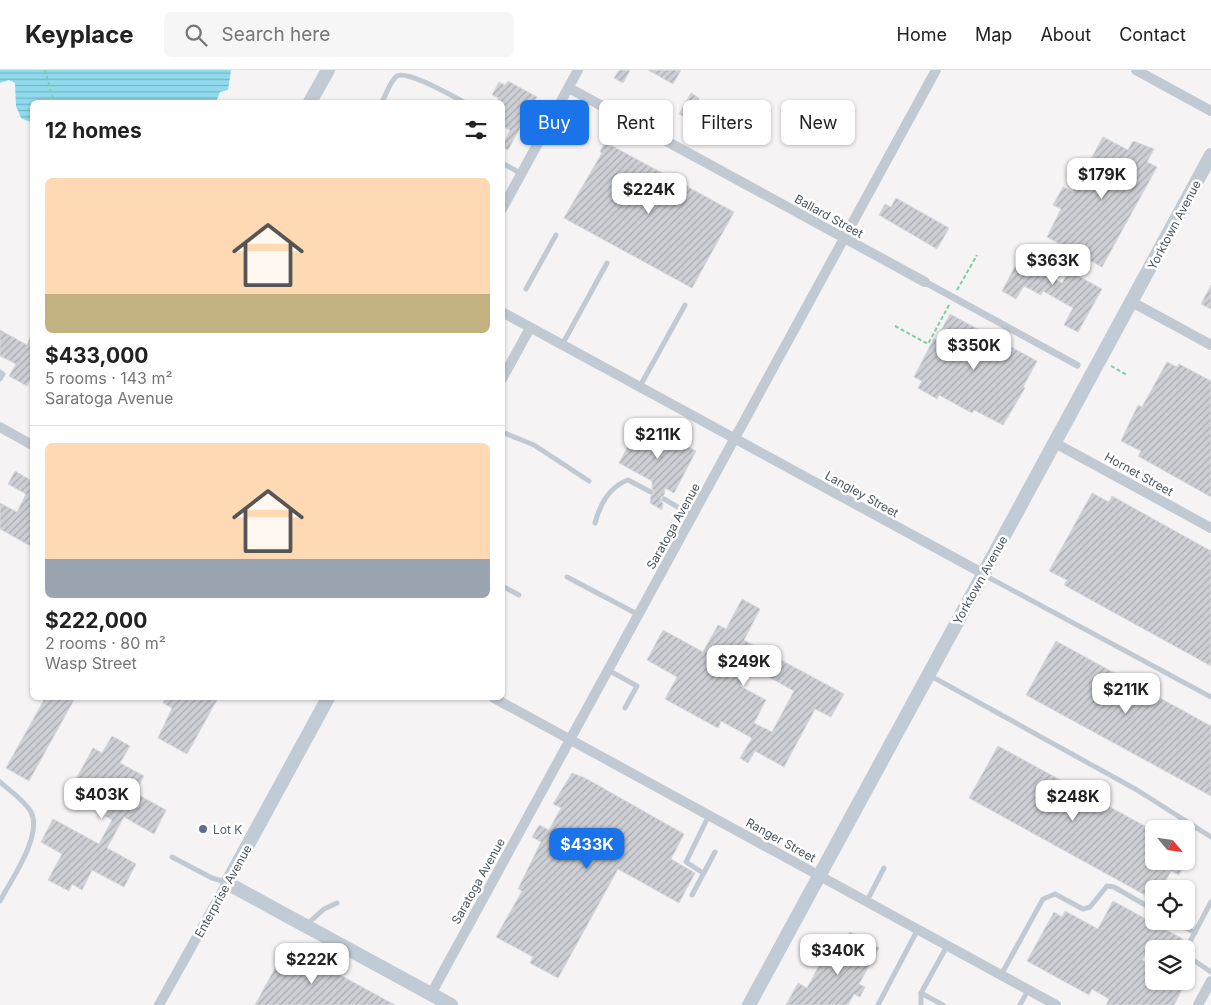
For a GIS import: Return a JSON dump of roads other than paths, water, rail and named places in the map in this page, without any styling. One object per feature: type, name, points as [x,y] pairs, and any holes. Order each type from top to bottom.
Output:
[{"type":"main road","points":[[311,100],[328,70]]},
{"type":"main road","name":"Yorktown Avenue","points":[[748,1005],[1211,155]]},
{"type":"main road","name":"Enterprise Avenue","points":[[227,883],[327,700]]},
{"type":"main road","points":[[227,883],[451,1005]]},
{"type":"street","points":[[505,204],[578,70]]},
{"type":"street","name":"Saratoga Avenue","points":[[431,994],[936,70]]},
{"type":"street","points":[[1136,70],[1211,110]]},
{"type":"street","name":"Ballard Street","points":[[569,88],[1077,365]]},
{"type":"street","points":[[1132,302],[1211,345]]},
{"type":"street","name":"Langley Street","points":[[505,314],[984,574]]},
{"type":"street","points":[[505,374],[530,328]]},
{"type":"street","points":[[0,428],[30,444]]},
{"type":"street","name":"Hornet Street","points":[[1055,443],[1211,528]]},
{"type":"street","name":"Ranger Street","points":[[498,700],[1056,1005]]},
{"type":"street","name":"Enterprise Avenue","points":[[159,1005],[227,883]]},
{"type":"street","points":[[1198,1005],[1211,981]]},
{"type":"lane","points":[[383,100],[395,77],[401,74],[411,75],[460,100]]},
{"type":"lane","points":[[505,165],[522,174]]},
{"type":"lane","points":[[526,289],[556,235]]},
{"type":"lane","points":[[562,346],[607,263]]},
{"type":"lane","points":[[639,388],[685,305]]},
{"type":"lane","points":[[0,372],[3,374],[0,379]]},
{"type":"lane","points":[[505,433],[534,445],[590,481]]},
{"type":"lane","points":[[595,523],[610,490],[618,484],[628,480],[651,492]]},
{"type":"lane","points":[[664,499],[693,516]]},
{"type":"lane","name":"Langley Street","points":[[984,574],[1211,697]]},
{"type":"lane","points":[[567,577],[639,615]]},
{"type":"lane","points":[[505,588],[519,595]]},
{"type":"lane","points":[[608,670],[637,686],[625,708]]},
{"type":"lane","points":[[928,675],[1136,790],[1211,837]]},
{"type":"lane","points":[[0,782],[31,812],[34,822],[33,834],[28,848],[0,901]]},
{"type":"lane","points":[[703,873],[686,862],[709,815]]},
{"type":"lane","points":[[692,895],[715,852]]},
{"type":"lane","points":[[172,857],[212,878],[227,883]]},
{"type":"lane","points":[[867,901],[884,868]]},
{"type":"lane","points":[[1001,975],[1044,899],[1051,894],[1055,894],[1083,909],[1090,907],[1107,886],[1145,905]]},
{"type":"lane","points":[[1191,940],[1211,902]]},
{"type":"lane","points":[[305,926],[324,909],[337,903]]},
{"type":"lane","points":[[878,1005],[918,929]]},
{"type":"lane","points":[[1190,930],[1195,933]]},
{"type":"lane","points":[[921,1005],[921,994],[948,945]]},
{"type":"lane","points":[[1195,961],[1211,972]]},
{"type":"lane","points":[[1020,1005],[1028,990]]},
{"type":"lane","points":[[921,994],[942,1005]]},
{"type":"water","points":[[0,70],[231,70],[228,90],[220,92],[217,100],[30,100],[30,122],[21,118],[16,106],[15,83],[9,80],[0,83]]},
{"type":"place","name":"Lot K","points":[[203,829]]}]
